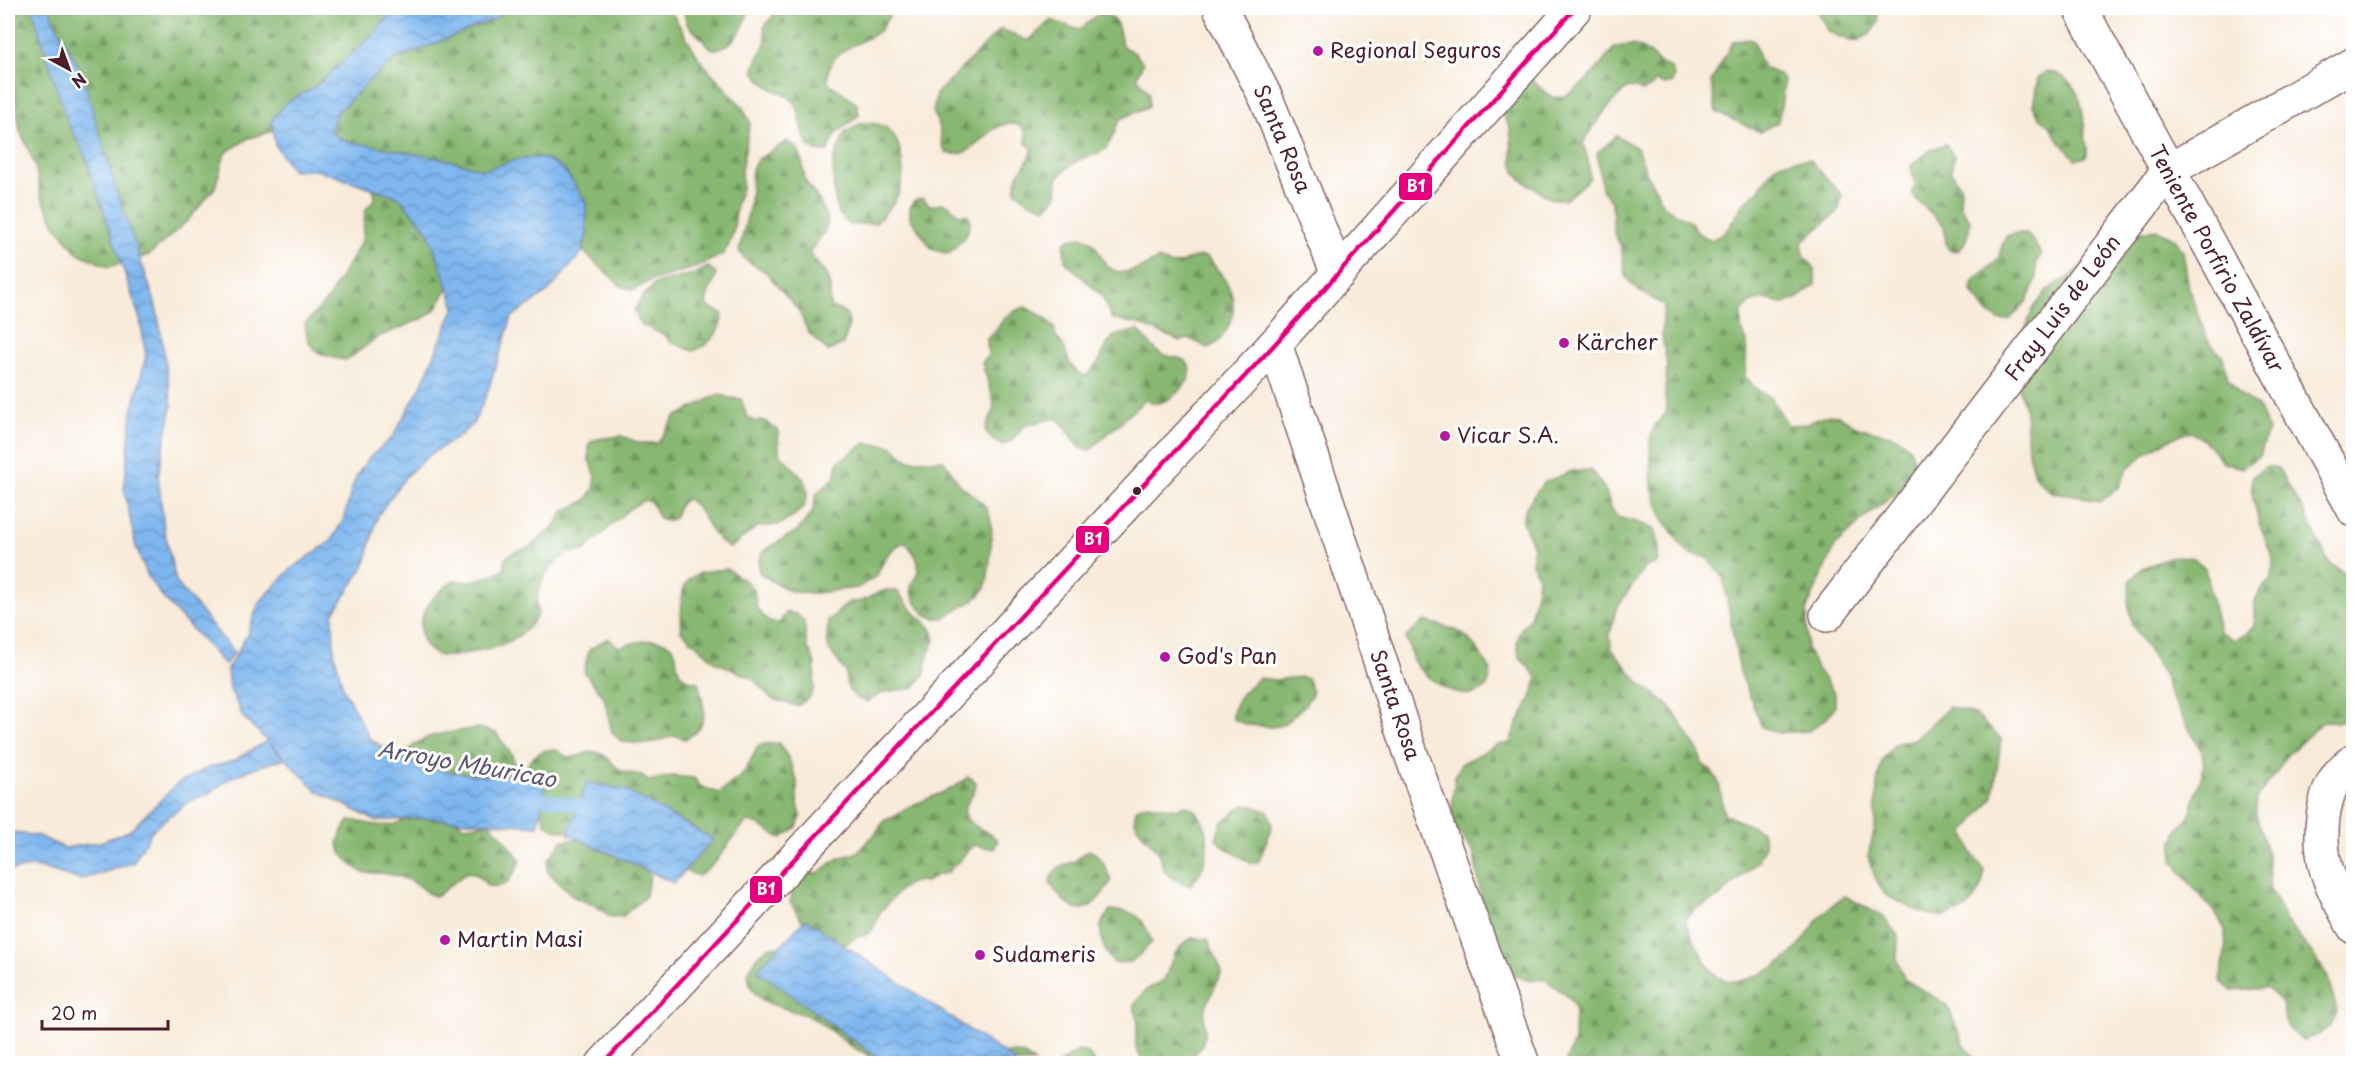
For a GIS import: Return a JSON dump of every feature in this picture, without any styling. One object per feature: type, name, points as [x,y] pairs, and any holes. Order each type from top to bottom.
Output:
[{"type":"street","name":"Santa Rosa","points":[[1220,8],[1266,98],[1338,273]]},
{"type":"street","points":[[603,1064],[1275,344],[1575,8]]},
{"type":"street","name":"Teniente Porfirio Zaldívar","points":[[2080,8],[2354,510]]},
{"type":"street","name":"Fray Luis de León","points":[[1827,615],[2168,171],[2354,63]]},
{"type":"street","name":"Santa Rosa","points":[[1275,344],[1411,754],[1523,1064]]},
{"type":"street","points":[[2354,761],[2331,786],[2324,808],[2321,846],[2328,876],[2354,927]]},
{"type":"green space","points":[[8,8],[669,8],[700,60],[743,108],[750,122],[741,171],[742,188],[736,204],[734,229],[729,245],[722,255],[697,267],[650,281],[634,290],[621,286],[573,242],[466,278],[445,292],[437,308],[424,318],[378,337],[347,360],[323,355],[312,347],[305,324],[327,300],[362,241],[365,211],[375,198],[371,177],[277,130],[249,138],[225,153],[215,188],[188,220],[149,255],[109,267],[77,253],[55,224],[41,196],[35,165],[20,131],[13,81],[8,78]]},
{"type":"green space","points":[[683,8],[749,9],[737,36],[726,45],[712,49],[687,24]]},
{"type":"green space","points":[[773,8],[893,8],[878,32],[844,50],[832,62],[828,71],[828,82],[857,103],[859,115],[837,133],[827,152],[818,151],[807,143],[795,103],[786,95],[774,90],[754,71],[766,41],[764,27],[773,16]]},
{"type":"green space","points":[[1815,8],[1877,8],[1878,23],[1869,35],[1856,41],[1842,38],[1829,32]]},
{"type":"green space","points":[[1101,12],[1115,20],[1122,46],[1135,53],[1143,63],[1137,77],[1149,93],[1149,106],[1120,119],[1108,146],[1102,151],[1079,160],[1066,169],[1057,179],[1058,188],[1055,199],[1049,205],[1045,208],[1028,201],[1015,191],[1019,174],[1033,149],[1026,143],[1026,133],[1020,125],[1008,124],[998,127],[965,152],[946,153],[939,124],[933,114],[936,94],[1001,29],[1028,41],[1051,20],[1079,30]]},
{"type":"green space","points":[[1749,39],[1755,42],[1759,60],[1763,66],[1784,79],[1778,122],[1760,132],[1716,112],[1711,82],[1733,41]]},
{"type":"green space","points":[[1632,45],[1643,49],[1659,62],[1670,67],[1674,75],[1672,83],[1664,85],[1656,81],[1643,91],[1629,88],[1617,97],[1583,143],[1590,178],[1566,199],[1551,199],[1522,180],[1513,165],[1510,128],[1501,111],[1531,79],[1544,92],[1553,97],[1570,94],[1587,80],[1615,47]]},
{"type":"green space","points":[[2047,71],[2066,79],[2078,94],[2083,113],[2086,157],[2076,160],[2057,138],[2049,124],[2039,117],[2033,106],[2038,78]]},
{"type":"green space","points":[[862,123],[883,126],[894,136],[902,160],[901,186],[889,209],[876,223],[849,225],[837,211],[833,162],[845,133]]},
{"type":"green space","points":[[1617,136],[1637,148],[1648,177],[1663,206],[1690,222],[1699,234],[1712,240],[1727,230],[1745,202],[1757,192],[1776,165],[1809,159],[1842,195],[1839,211],[1802,242],[1804,256],[1815,269],[1815,285],[1799,297],[1784,304],[1766,299],[1751,302],[1741,313],[1741,328],[1747,342],[1745,376],[1756,389],[1771,398],[1788,425],[1806,424],[1826,416],[1838,416],[1858,427],[1896,437],[1909,448],[1913,457],[1915,470],[1904,481],[1900,491],[1871,512],[1836,545],[1807,608],[1807,649],[1815,666],[1835,694],[1835,706],[1827,718],[1809,731],[1779,733],[1762,727],[1740,672],[1723,577],[1706,557],[1689,554],[1679,542],[1662,517],[1652,488],[1650,439],[1655,425],[1667,412],[1665,397],[1667,366],[1662,335],[1664,305],[1637,290],[1626,277],[1621,247],[1614,233],[1612,202],[1602,189],[1597,153]]},
{"type":"green space","points":[[787,141],[798,149],[805,181],[820,201],[828,222],[824,233],[809,253],[826,274],[830,286],[830,307],[844,313],[849,321],[842,345],[828,351],[808,332],[799,311],[766,272],[746,260],[739,251],[750,205],[752,170],[757,160]]},
{"type":"green space","points":[[1945,144],[1954,156],[1951,171],[1961,187],[1960,206],[1970,220],[1967,237],[1958,251],[1949,250],[1944,226],[1912,195],[1915,184],[1911,166],[1932,149]]},
{"type":"green space","points":[[923,198],[928,204],[949,205],[959,215],[969,216],[967,233],[948,254],[932,249],[910,218],[910,208],[915,200]]},
{"type":"green space","points":[[2156,229],[2174,238],[2183,251],[2189,289],[2207,339],[2223,357],[2228,379],[2241,395],[2258,407],[2268,430],[2260,455],[2242,468],[2224,463],[2209,445],[2192,431],[2170,439],[2146,453],[2129,467],[2119,487],[2100,502],[2076,495],[2051,492],[2034,475],[2028,452],[2026,411],[2011,364],[2033,309],[2047,290],[2069,277],[2112,238]]},
{"type":"green space","points":[[2027,233],[2041,253],[2036,265],[2036,281],[2027,301],[2009,320],[1999,320],[1986,311],[1971,290],[1973,281],[1998,260],[2007,236]]},
{"type":"green space","points":[[1081,237],[1090,240],[1112,270],[1122,272],[1137,269],[1159,259],[1166,263],[1178,264],[1194,258],[1207,257],[1226,282],[1233,299],[1232,318],[1221,338],[1208,348],[1190,339],[1180,341],[1139,324],[1112,319],[1102,296],[1065,261],[1064,244],[1069,239]]},
{"type":"green space","points":[[709,267],[716,274],[707,296],[707,304],[723,314],[720,327],[710,342],[693,351],[670,342],[665,335],[641,325],[634,310],[655,284],[694,274]]},
{"type":"green space","points":[[1025,307],[1045,317],[1054,327],[1056,337],[1063,345],[1070,364],[1078,373],[1087,376],[1100,360],[1114,336],[1138,330],[1161,354],[1183,359],[1189,366],[1190,376],[1183,387],[1166,401],[1153,403],[1146,399],[1090,450],[1080,448],[1056,418],[1025,425],[1012,440],[1003,445],[992,440],[985,430],[993,412],[994,402],[982,363],[988,355],[987,339],[1007,316]]},
{"type":"green space","points":[[719,394],[741,399],[747,417],[755,422],[763,420],[778,430],[779,453],[803,478],[808,492],[804,506],[792,518],[778,525],[757,527],[730,548],[716,537],[697,508],[686,499],[680,504],[674,518],[666,521],[658,517],[651,502],[644,500],[629,509],[584,551],[573,552],[555,563],[547,572],[538,593],[538,614],[532,624],[516,637],[489,649],[452,656],[439,655],[428,649],[423,641],[421,622],[428,605],[441,591],[456,580],[474,580],[505,568],[505,559],[512,553],[528,548],[555,526],[563,512],[586,500],[594,489],[596,476],[589,460],[589,443],[597,439],[621,436],[640,443],[658,443],[675,417]]},
{"type":"green space","points":[[866,443],[892,446],[908,460],[943,460],[958,482],[983,504],[989,515],[991,537],[989,568],[984,590],[975,599],[948,615],[933,618],[922,611],[916,603],[911,586],[918,570],[918,561],[905,542],[895,547],[887,556],[877,576],[857,588],[815,593],[793,592],[759,572],[759,561],[763,551],[797,531],[812,513],[817,493],[835,477],[838,462]]},
{"type":"green space","points":[[2266,466],[2278,468],[2304,511],[2329,563],[2353,578],[2353,718],[2340,722],[2324,721],[2286,756],[2256,799],[2256,814],[2267,853],[2270,889],[2286,921],[2321,965],[2328,978],[2337,1011],[2331,1026],[2318,1035],[2303,1040],[2289,1028],[2282,1002],[2267,988],[2232,991],[2220,981],[2226,949],[2225,929],[2216,914],[2173,860],[2173,843],[2179,829],[2190,814],[2204,767],[2202,752],[2168,691],[2165,676],[2132,625],[2128,600],[2131,579],[2143,568],[2177,556],[2194,558],[2205,569],[2219,631],[2234,640],[2245,635],[2255,626],[2256,599],[2261,589],[2272,578],[2273,559],[2259,523],[2252,493],[2252,477]]},
{"type":"green space","points":[[1591,470],[1606,491],[1610,506],[1617,517],[1652,528],[1658,540],[1657,563],[1645,567],[1616,609],[1610,634],[1611,648],[1638,681],[1670,706],[1699,752],[1702,764],[1714,774],[1717,780],[1724,814],[1762,831],[1765,846],[1757,862],[1718,898],[1697,908],[1685,919],[1710,968],[1720,978],[1728,981],[1746,979],[1765,972],[1794,952],[1829,908],[1845,896],[1884,917],[1898,936],[1897,959],[1904,979],[1947,1005],[1964,1044],[1979,1063],[1565,1063],[1574,1042],[1575,1008],[1570,998],[1546,980],[1525,979],[1505,972],[1483,912],[1474,853],[1457,831],[1452,820],[1455,776],[1461,764],[1497,745],[1510,743],[1535,686],[1537,677],[1519,656],[1517,643],[1520,630],[1530,618],[1538,577],[1532,563],[1533,547],[1522,521],[1526,507],[1543,483],[1572,471]]},
{"type":"green space","points":[[727,569],[747,582],[754,590],[757,609],[769,622],[779,623],[787,612],[796,614],[804,621],[807,647],[815,664],[814,688],[810,697],[797,706],[772,699],[752,678],[716,662],[681,631],[683,593],[691,578],[711,571]]},
{"type":"green space","points":[[887,590],[897,591],[929,626],[935,641],[928,654],[925,673],[914,688],[884,692],[867,702],[857,698],[849,690],[846,672],[829,650],[828,621],[849,602],[861,601]]},
{"type":"green space","points":[[1424,621],[1450,628],[1471,641],[1491,671],[1488,684],[1480,692],[1459,693],[1448,689],[1419,668],[1413,660],[1405,638]]},
{"type":"green space","points":[[608,638],[619,647],[650,640],[665,642],[671,646],[681,674],[687,679],[698,682],[701,691],[704,715],[699,728],[693,734],[685,739],[674,735],[650,744],[622,742],[612,732],[604,697],[584,672],[589,650]]},
{"type":"green space","points":[[1301,677],[1308,679],[1312,694],[1305,705],[1284,724],[1274,727],[1247,725],[1233,719],[1237,701],[1259,678],[1275,680]]},
{"type":"green space","points":[[1949,707],[1975,714],[2001,739],[1993,797],[1965,832],[1971,852],[1985,871],[1980,891],[1966,909],[1945,916],[1925,914],[1885,895],[1875,877],[1868,856],[1875,828],[1877,783],[1882,760],[1895,744],[1915,739]]},
{"type":"green space","points":[[479,728],[496,733],[512,755],[519,777],[494,803],[403,761],[408,751],[425,739],[435,735]]},
{"type":"green space","points":[[779,743],[789,759],[797,781],[797,799],[801,817],[797,827],[782,838],[757,824],[747,822],[712,865],[698,876],[579,829],[569,831],[549,826],[545,823],[527,767],[535,756],[547,750],[556,750],[571,757],[596,752],[606,757],[620,770],[639,775],[649,781],[672,776],[694,778],[700,786],[719,793],[743,774],[759,745]]},
{"type":"green space","points":[[968,777],[976,782],[975,790],[966,805],[965,815],[972,823],[998,841],[994,849],[974,845],[947,873],[937,875],[926,882],[917,881],[908,884],[880,912],[873,929],[866,935],[856,937],[846,944],[836,944],[804,924],[790,902],[794,885],[799,879],[809,873],[818,873],[839,858],[856,853],[885,820],[894,817],[906,808],[953,788]]},
{"type":"green space","points":[[1147,804],[1177,809],[1184,805],[1194,810],[1202,819],[1206,830],[1206,854],[1203,866],[1190,885],[1171,878],[1166,873],[1156,849],[1138,828],[1135,822],[1137,808]]},
{"type":"green space","points":[[1244,805],[1269,812],[1272,826],[1259,861],[1251,864],[1216,838],[1222,822]]},
{"type":"green space","points":[[411,816],[453,819],[465,826],[489,823],[521,861],[509,881],[501,886],[488,886],[478,875],[467,872],[437,896],[397,876],[363,873],[342,854],[338,844],[341,833],[350,820],[374,825],[388,825]]},
{"type":"green space","points":[[580,837],[645,867],[650,876],[645,897],[623,916],[611,917],[594,905],[574,897],[547,871],[548,860],[562,841]]},
{"type":"green space","points":[[1089,850],[1101,859],[1111,881],[1095,902],[1081,909],[1074,908],[1066,903],[1050,882],[1057,870]]},
{"type":"green space","points":[[1110,910],[1127,912],[1138,917],[1152,942],[1132,962],[1114,963],[1105,950],[1101,925]]},
{"type":"green space","points":[[1192,938],[1208,939],[1222,972],[1205,1010],[1204,1038],[1195,1054],[1189,1058],[1173,1063],[1146,1063],[1138,1054],[1136,1040],[1138,1023],[1134,1004],[1146,990],[1164,980],[1174,955],[1184,943]]},
{"type":"green space","points":[[770,946],[793,947],[994,1058],[1016,1053],[1026,1056],[1035,1063],[873,1063],[869,1061],[867,1054],[847,1043],[816,1020],[773,1005],[756,994],[750,985],[748,972],[758,956]]},
{"type":"green space","points":[[1078,1051],[1088,1053],[1095,1063],[1059,1063]]},
{"type":"water","points":[[32,8],[50,8],[53,19],[81,71],[117,192],[155,302],[172,406],[158,475],[164,529],[176,582],[234,652],[225,665],[164,599],[148,577],[136,547],[124,489],[132,412],[146,356],[140,319],[85,155],[67,121]]},
{"type":"water","points":[[394,8],[510,8],[492,20],[395,60],[366,84],[336,114],[330,132],[343,140],[453,161],[484,170],[519,159],[544,158],[564,169],[586,202],[587,235],[581,254],[548,292],[512,317],[486,396],[473,424],[456,439],[432,453],[406,476],[378,515],[365,565],[333,614],[334,651],[343,688],[370,739],[396,756],[421,768],[484,776],[548,772],[538,826],[425,818],[376,821],[317,791],[270,743],[283,759],[230,778],[210,793],[190,801],[153,829],[133,863],[80,880],[32,867],[8,871],[8,834],[12,832],[38,836],[65,848],[100,842],[129,831],[178,783],[208,768],[233,761],[267,741],[243,717],[229,687],[227,670],[247,635],[259,603],[291,569],[331,541],[344,519],[357,475],[369,458],[392,438],[421,386],[455,307],[428,231],[399,197],[317,170],[292,170],[275,145],[272,120],[286,103],[315,87],[375,33]]},
{"type":"water","points":[[587,782],[625,790],[713,839],[674,883],[568,834]]},
{"type":"water","points":[[806,919],[1018,1063],[889,1063],[874,1055],[757,970]]},
{"type":"waterway","name":"Arroyo Mburicao","points":[[527,796],[595,808]]},
{"type":"transit line","name":"B1","points":[[603,1064],[1275,344],[1575,8]]},
{"type":"place","name":"Regional Seguros","points":[[1318,51]]},
{"type":"place","name":"Kärcher","points":[[1564,343]]},
{"type":"place","name":"Vicar S.A.","points":[[1445,436]]},
{"type":"place","name":"God's Pan","points":[[1165,657]]},
{"type":"place","name":"Martin Masi","points":[[445,940]]},
{"type":"place","name":"Sudameris","points":[[980,955]]}]
